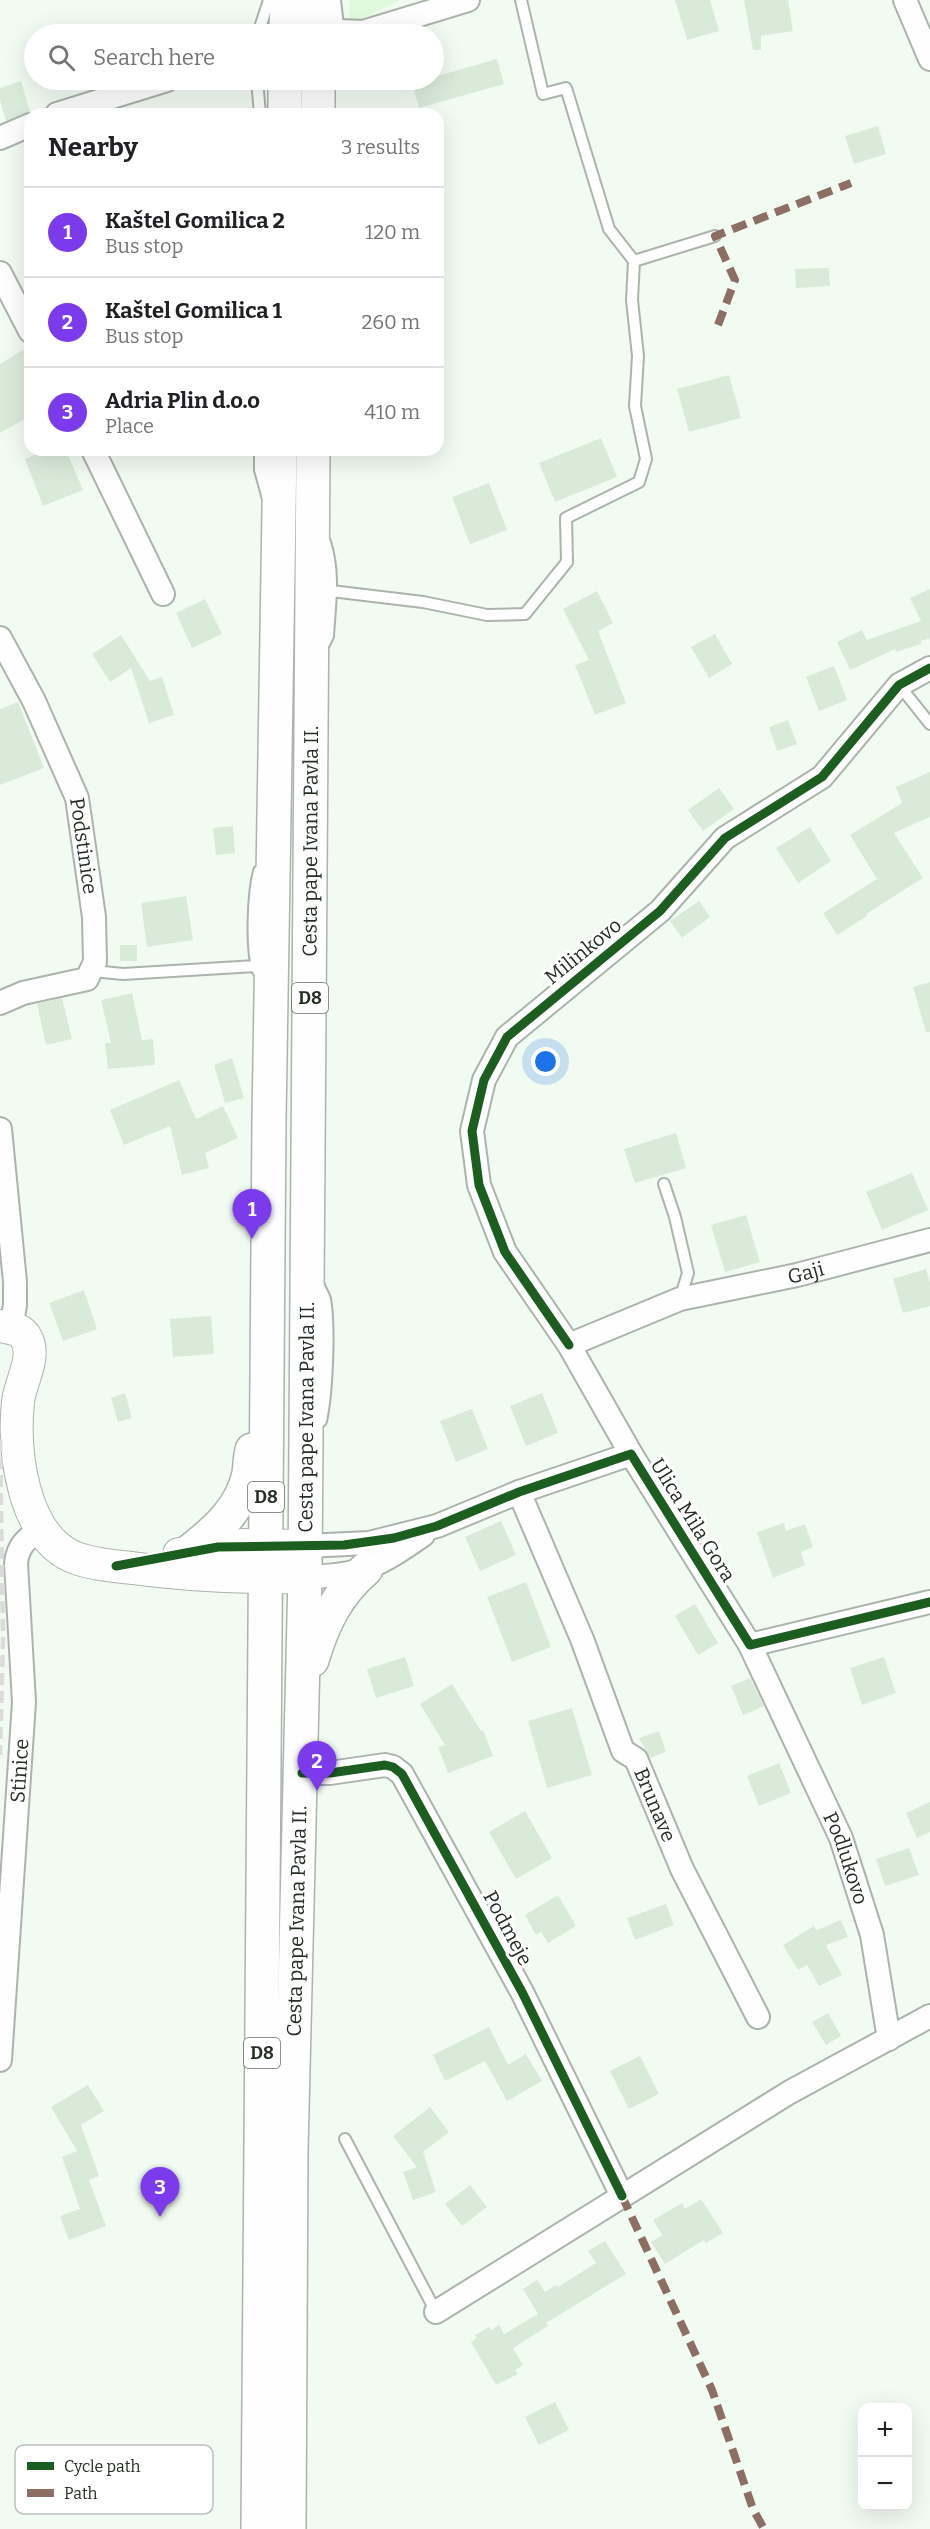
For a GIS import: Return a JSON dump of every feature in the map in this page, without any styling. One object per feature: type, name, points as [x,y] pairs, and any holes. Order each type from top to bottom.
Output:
[{"type":"main road","points":[[286,24],[287,0]]},
{"type":"main road","points":[[318,0],[328,24]]},
{"type":"main road","points":[[285,90],[285,108]]},
{"type":"main road","name":"Cesta pape Ivana Pavla II.","points":[[258,2529],[265,1562],[280,456]]},
{"type":"main road","name":"Cesta pape Ivana Pavla II.","points":[[289,2529],[291,2151],[302,1773],[305,1561],[313,456]]},
{"type":"main road","points":[[190,1551],[222,1525],[237,1504],[249,1473],[256,1433],[267,1416]]},
{"type":"main road","points":[[303,1684],[325,1623],[337,1600],[350,1583],[366,1569]]},
{"type":"street","points":[[389,24],[468,0]]},
{"type":"street","points":[[905,0],[930,59]]},
{"type":"street","points":[[76,108],[135,90]]},
{"type":"street","points":[[0,138],[24,128]]},
{"type":"street","points":[[0,273],[24,319]]},
{"type":"street","points":[[96,456],[163,594]]},
{"type":"street","name":"Podstinice","points":[[0,638],[34,701],[77,798],[94,917],[95,962],[93,971]]},
{"type":"street","name":"Milinkovo","points":[[569,1345],[505,1252],[479,1185],[472,1131],[484,1080],[507,1037],[660,911],[725,838],[822,777],[899,685],[930,668]]},
{"type":"street","points":[[0,1003],[23,993],[87,979],[93,971]]},
{"type":"street","points":[[0,1129],[15,1282],[15,1305],[5,1327],[24,1334],[28,1344],[28,1364],[18,1400],[17,1432],[28,1505],[40,1529],[72,1556],[93,1563],[177,1575],[265,1562],[305,1561]]},
{"type":"street","name":"Gaji","points":[[569,1345],[680,1299],[796,1275],[930,1240]]},
{"type":"street","points":[[569,1345],[631,1454]]},
{"type":"street","name":"Ulica Mila Gora","points":[[305,1561],[437,1526],[519,1492],[631,1454],[750,1645]]},
{"type":"street","name":"Brunave","points":[[519,1492],[582,1639],[623,1751],[636,1759],[682,1869],[758,2017]]},
{"type":"street","name":"Ulica Mila Gora","points":[[305,1561],[334,1576],[366,1569],[398,1553],[437,1526]]},
{"type":"street","name":"Stinice","points":[[0,2061],[24,1702],[16,1563],[18,1550],[40,1529]]},
{"type":"street","points":[[116,1566],[218,1547],[265,1562]]},
{"type":"street","points":[[750,1645],[930,1602]]},
{"type":"street","name":"Podlukovo","points":[[750,1645],[840,1838],[872,1935],[889,2039]]},
{"type":"street","name":"Podmeje","points":[[302,1773],[330,1773],[385,1765],[393,1767],[402,1774],[517,1982],[622,2196]]},
{"type":"street","points":[[436,2312],[790,2092],[930,2016]]},
{"type":"lane","points":[[261,24],[269,0]]},
{"type":"lane","points":[[333,24],[335,0]]},
{"type":"lane","points":[[331,591],[423,602],[487,615],[525,614],[567,562],[566,518],[639,482],[646,459],[635,406],[638,356],[632,300],[634,261],[609,229],[566,88],[543,94],[521,0]]},
{"type":"lane","points":[[258,90],[259,108]]},
{"type":"lane","points":[[634,261],[716,236]]},
{"type":"lane","points":[[260,456],[262,485],[279,518]]},
{"type":"lane","points":[[311,671],[328,636],[331,591],[331,561],[313,508]]},
{"type":"lane","points":[[899,685],[930,724]]},
{"type":"lane","points":[[271,1004],[256,966],[256,886],[264,858],[274,844]]},
{"type":"lane","points":[[93,971],[123,974],[256,966]]},
{"type":"lane","points":[[664,1184],[675,1217],[688,1272],[680,1299]]},
{"type":"lane","points":[[345,2139],[436,2312]]},
{"type":"green space","points":[[349,0],[401,0],[349,24]]},
{"type":"building","points":[[675,0],[710,0],[719,31],[687,40]]},
{"type":"building","points":[[744,0],[788,0],[793,31],[761,36],[761,50],[753,50]]},
{"type":"building","points":[[497,59],[504,84],[419,108],[414,90],[444,90],[444,74]]},
{"type":"building","points":[[21,81],[29,108],[24,108],[24,114],[6,121],[0,100],[0,88]]},
{"type":"building","points":[[878,126],[886,154],[854,164],[845,136]]},
{"type":"building","points":[[829,268],[830,286],[796,288],[795,269]]},
{"type":"building","points":[[23,350],[24,352],[24,419],[0,433],[0,364]]},
{"type":"building","points":[[729,375],[741,418],[689,432],[677,389]]},
{"type":"building","points":[[601,438],[617,477],[555,502],[539,463]]},
{"type":"building","points":[[32,456],[69,456],[83,490],[43,506],[25,459]]},
{"type":"building","points":[[489,483],[507,530],[470,544],[452,497]]},
{"type":"building","points":[[930,589],[930,641],[929,638],[921,641],[921,644],[896,652],[895,649],[850,670],[837,642],[862,630],[867,640],[921,621],[910,598]]},
{"type":"building","points":[[597,591],[613,623],[598,631],[626,703],[595,715],[575,665],[589,660],[563,609]]},
{"type":"building","points":[[205,599],[222,634],[192,648],[176,613]]},
{"type":"building","points":[[715,634],[732,664],[709,678],[691,647]]},
{"type":"building","points":[[121,635],[150,681],[162,677],[174,715],[149,723],[131,668],[110,682],[92,654]]},
{"type":"building","points":[[834,666],[847,700],[819,711],[806,677]]},
{"type":"building","points":[[18,702],[44,768],[0,785],[0,709]]},
{"type":"building","points":[[788,720],[797,744],[777,751],[769,727]]},
{"type":"building","points":[[930,772],[930,817],[894,833],[923,878],[837,935],[823,913],[877,879],[850,835],[902,803],[896,787]]},
{"type":"building","points":[[719,788],[734,809],[703,831],[688,810]]},
{"type":"building","points":[[233,826],[235,853],[216,855],[213,828]]},
{"type":"building","points":[[810,827],[831,861],[798,883],[776,848]]},
{"type":"building","points":[[186,896],[193,940],[147,947],[141,903]]},
{"type":"building","points":[[699,901],[710,917],[682,938],[670,921]]},
{"type":"building","points":[[120,945],[137,945],[137,961],[120,961]]},
{"type":"building","points":[[930,982],[930,1032],[926,1032],[913,987]]},
{"type":"building","points":[[132,993],[142,1040],[153,1039],[155,1065],[108,1069],[105,1043],[111,1043],[101,1000]]},
{"type":"building","points":[[62,998],[72,1039],[46,1045],[37,1004]]},
{"type":"building","points":[[232,1058],[244,1098],[225,1103],[214,1065]]},
{"type":"building","points":[[179,1080],[196,1119],[223,1106],[238,1138],[205,1153],[209,1168],[182,1175],[170,1126],[124,1145],[110,1110]]},
{"type":"building","points":[[676,1133],[686,1168],[635,1183],[624,1149]]},
{"type":"building","points":[[912,1173],[928,1210],[882,1230],[866,1192]]},
{"type":"building","points":[[746,1215],[760,1262],[725,1272],[711,1225]]},
{"type":"building","points":[[926,1269],[930,1283],[930,1306],[903,1313],[893,1279]]},
{"type":"building","points":[[84,1290],[97,1329],[63,1341],[49,1303]]},
{"type":"building","points":[[211,1316],[214,1354],[173,1357],[170,1319]]},
{"type":"building","points":[[125,1393],[132,1418],[118,1422],[111,1398]]},
{"type":"building","points":[[542,1393],[558,1433],[526,1446],[510,1406]]},
{"type":"building","points":[[472,1409],[488,1449],[456,1462],[440,1421]]},
{"type":"building","points":[[501,1521],[516,1555],[480,1571],[465,1537]]},
{"type":"building","points":[[784,1523],[786,1531],[805,1524],[813,1547],[801,1552],[805,1565],[773,1578],[757,1532]]},
{"type":"building","points":[[526,1582],[551,1647],[512,1662],[487,1597]]},
{"type":"building","points":[[695,1604],[718,1643],[698,1655],[675,1616]]},
{"type":"building","points":[[405,1657],[414,1686],[376,1698],[367,1669]]},
{"type":"building","points":[[884,1657],[896,1693],[862,1705],[850,1668]]},
{"type":"building","points":[[750,1678],[764,1706],[743,1715],[731,1686]]},
{"type":"building","points":[[452,1684],[481,1731],[483,1730],[493,1756],[448,1773],[438,1747],[445,1745],[420,1704]]},
{"type":"building","points":[[572,1708],[592,1775],[547,1788],[528,1721]]},
{"type":"building","points":[[659,1731],[666,1752],[650,1758],[639,1738]]},
{"type":"building","points":[[779,1763],[791,1793],[759,1806],[747,1776]]},
{"type":"building","points":[[930,1802],[930,1832],[917,1838],[906,1813]]},
{"type":"building","points":[[525,1811],[552,1858],[516,1879],[489,1832]]},
{"type":"building","points":[[909,1848],[919,1875],[885,1886],[876,1859]]},
{"type":"building","points":[[558,1895],[576,1926],[548,1943],[541,1932],[536,1935],[525,1915]]},
{"type":"building","points":[[666,1904],[674,1925],[635,1940],[627,1918]]},
{"type":"building","points":[[841,1920],[848,1937],[826,1945],[842,1975],[819,1986],[807,1965],[798,1970],[783,1945],[814,1926],[817,1930]]},
{"type":"building","points":[[828,2013],[841,2036],[826,2045],[812,2022]]},
{"type":"building","points":[[489,2027],[508,2065],[526,2054],[542,2081],[507,2101],[485,2061],[445,2081],[433,2055]]},
{"type":"building","points":[[640,2056],[659,2094],[629,2109],[610,2071]]},
{"type":"building","points":[[88,2085],[104,2111],[81,2125],[99,2176],[89,2180],[106,2226],[69,2240],[60,2216],[80,2209],[62,2157],[77,2151],[51,2107]]},
{"type":"building","points":[[430,2107],[449,2132],[423,2152],[436,2192],[413,2200],[403,2172],[417,2167],[393,2136]]},
{"type":"building","points":[[470,2185],[487,2207],[462,2226],[445,2204]]},
{"type":"building","points":[[701,2199],[723,2233],[706,2243],[704,2240],[665,2264],[651,2242],[662,2235],[653,2220],[682,2203],[685,2209]]},
{"type":"building","points":[[605,2241],[626,2274],[546,2323],[548,2326],[513,2348],[523,2365],[515,2370],[518,2374],[496,2385],[471,2342],[477,2338],[475,2335],[489,2327],[491,2330],[499,2325],[504,2334],[538,2314],[523,2289],[537,2280],[545,2292],[556,2285],[558,2287],[596,2263],[588,2251]]},
{"type":"building","points":[[555,2402],[569,2430],[539,2445],[525,2417]]},
{"type":"railway","points":[[0,1439],[3,1639],[0,1755]]},
{"type":"marked path","points":[[718,325],[735,280],[715,236],[851,183]]},
{"type":"marked path","points":[[622,2196],[712,2390],[753,2509],[764,2529]]},
{"type":"cycle path","points":[[569,1345],[505,1252],[479,1185],[472,1131],[484,1080],[507,1037],[660,911],[725,838],[822,777],[899,685],[930,668]]},
{"type":"cycle path","points":[[116,1566],[218,1547],[344,1545],[394,1538],[437,1526],[519,1492],[631,1454],[750,1645],[930,1602]]},
{"type":"cycle path","points":[[302,1773],[330,1773],[385,1765],[393,1767],[402,1774],[522,1992],[622,2196]]},
{"type":"place","name":"Kaštel Gomilica 2","points":[[252,1239]]},
{"type":"place","name":"Kaštel Gomilica 1","points":[[317,1791]]},
{"type":"place","name":"Adria Plin d.o.o","points":[[160,2217]]}]
